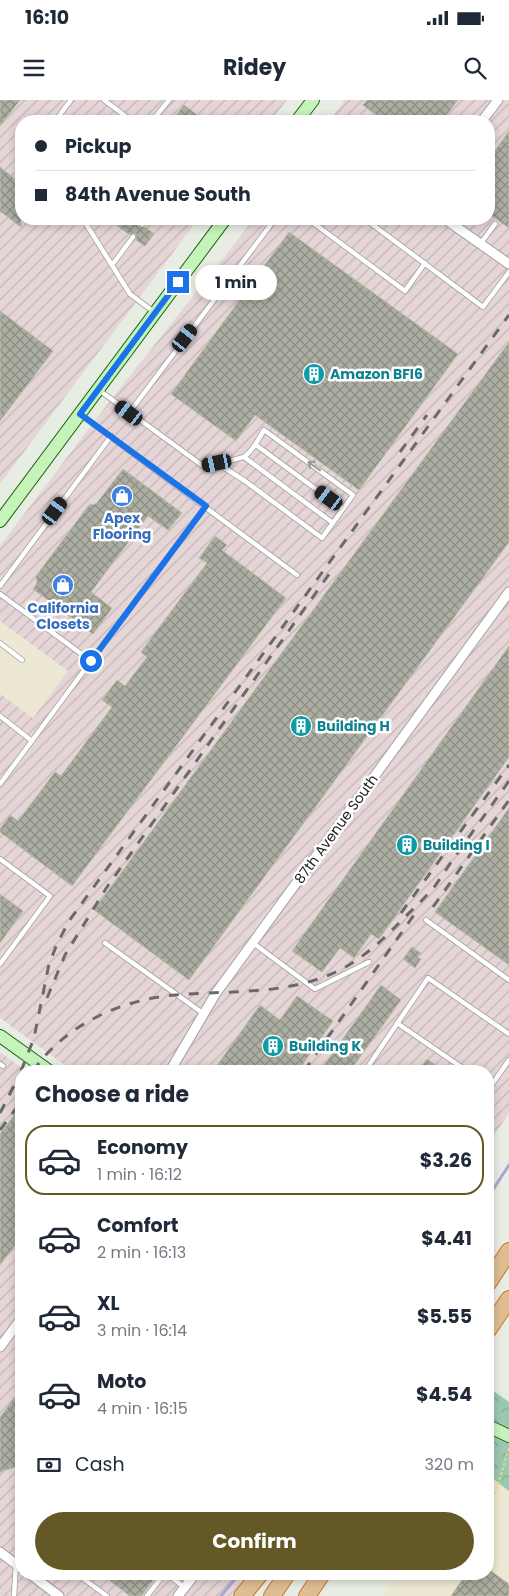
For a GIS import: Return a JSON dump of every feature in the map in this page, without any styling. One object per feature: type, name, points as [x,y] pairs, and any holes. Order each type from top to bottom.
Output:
[{"type":"highway","points":[[494,1274],[509,1252]]},
{"type":"highway","points":[[494,1321],[509,1299]]},
{"type":"highway","points":[[242,1596],[255,1580]]},
{"type":"highway","points":[[272,1596],[283,1580]]},
{"type":"highway","points":[[307,1596],[318,1580]]},
{"type":"main road","points":[[304,115],[313,100]]},
{"type":"main road","points":[[0,521],[220,225]]},
{"type":"main road","points":[[0,1036],[41,1065]]},
{"type":"main road","points":[[494,1429],[509,1436]]},
{"type":"street","points":[[487,115],[498,100]]},
{"type":"street","points":[[460,225],[480,244],[508,261]]},
{"type":"street","name":"87th Avenue South","points":[[174,1065],[216,993],[509,592]]},
{"type":"street","points":[[0,1347],[15,1327]]},
{"type":"street","points":[[0,1552],[15,1560]]},
{"type":"street","points":[[38,1580],[59,1596]]},
{"type":"street","points":[[178,1596],[190,1580]]},
{"type":"lane","points":[[60,115],[71,100]]},
{"type":"lane","points":[[104,100],[124,115]]},
{"type":"lane","points":[[157,115],[169,100]]},
{"type":"lane","points":[[86,225],[130,294],[154,313]]},
{"type":"lane","points":[[129,413],[270,225]]},
{"type":"lane","points":[[316,225],[405,291],[425,264]]},
{"type":"lane","points":[[373,225],[483,307],[509,272]]},
{"type":"lane","points":[[480,244],[494,225]]},
{"type":"lane","points":[[112,265],[133,237]]},
{"type":"lane","points":[[98,389],[202,466],[244,457],[256,445],[264,430],[353,495],[322,538],[245,481],[217,463]]},
{"type":"lane","points":[[80,414],[297,575]]},
{"type":"lane","points":[[0,586],[111,436]]},
{"type":"lane","points":[[256,445],[343,509]]},
{"type":"lane","points":[[244,457],[333,523]]},
{"type":"lane","points":[[0,784],[206,506]]},
{"type":"lane","points":[[0,594],[91,661]]},
{"type":"lane","points":[[0,643],[22,660]]},
{"type":"lane","points":[[0,716],[32,740]]},
{"type":"lane","points":[[0,858],[50,896],[0,964]]},
{"type":"lane","points":[[426,920],[509,980]]},
{"type":"lane","points":[[105,943],[204,1014]]},
{"type":"lane","points":[[253,943],[316,989],[369,962]]},
{"type":"lane","points":[[369,1065],[428,978],[509,1034]]},
{"type":"lane","points":[[398,1023],[458,1065]]},
{"type":"lane","points":[[494,1079],[509,1060]]},
{"type":"lane","points":[[14,1596],[16,1580]]},
{"type":"lane","points":[[86,1580],[107,1596]]},
{"type":"lane","points":[[148,1596],[160,1580]]},
{"type":"lane","points":[[173,1580],[184,1588]]},
{"type":"path","points":[[495,1494],[509,1448]]},
{"type":"shaded area","points":[[0,100],[287,100],[276,115],[15,115],[15,225],[194,225],[0,484]]},
{"type":"shaded area","points":[[345,100],[509,100],[509,1113],[494,1135],[494,1065],[65,1065],[0,1018],[0,694],[33,718],[68,671],[0,621],[0,546],[99,415],[249,225],[495,225],[495,115],[334,115]]},
{"type":"shaded area","points":[[0,621],[68,671],[33,718],[0,694]]},
{"type":"shaded area","points":[[0,1052],[18,1065],[15,1065],[15,1580],[243,1580],[230,1596],[0,1596]]},
{"type":"shaded area","points":[[494,1480],[509,1491],[509,1596],[382,1596],[394,1580],[494,1580]]},
{"type":"green space","points":[[494,1391],[509,1402],[509,1491],[494,1480]]},
{"type":"building","points":[[0,100],[20,100],[0,126]]},
{"type":"building","points":[[367,100],[458,100],[447,115],[376,115],[363,105]]},
{"type":"building","points":[[184,105],[197,115],[176,115]]},
{"type":"building","points":[[509,131],[509,228],[495,218],[495,151]]},
{"type":"building","points":[[0,167],[15,179],[15,222],[0,211]]},
{"type":"building","points":[[116,225],[138,225],[145,227],[154,234],[145,246],[136,240],[136,234],[130,235]]},
{"type":"building","name":"Amazon BFI6","points":[[289,232],[458,354],[359,490],[255,415],[236,441],[171,394]]},
{"type":"building","points":[[0,311],[53,351],[0,421]]},
{"type":"building","name":"Building H","points":[[509,342],[509,542],[189,980],[94,910]]},
{"type":"building","points":[[123,469],[182,513],[168,530],[148,516],[91,592],[112,608],[93,634],[33,589],[37,583],[36,576],[89,505],[96,504]]},
{"type":"building","points":[[215,536],[227,545],[222,550],[286,598],[72,886],[0,832],[0,829],[10,815],[18,821],[55,772],[61,776],[112,707],[102,700],[117,680],[125,686],[147,657],[141,652],[207,563],[199,558]]},
{"type":"building","name":"Building I","points":[[509,646],[509,757],[379,939],[371,934],[354,958],[340,948],[322,972],[292,951]]},
{"type":"building","points":[[509,808],[509,965],[435,912]]},
{"type":"building","points":[[0,894],[23,911],[0,943]]},
{"type":"building","points":[[412,947],[421,953],[417,957],[421,959],[415,968],[403,959]]},
{"type":"building","points":[[381,985],[401,1000],[354,1065],[324,1065]]},
{"type":"building","name":"Building K","points":[[297,996],[333,1021],[302,1065],[217,1065],[260,1005],[280,1020]]},
{"type":"building","points":[[427,1059],[436,1065],[422,1065]]},
{"type":"building","points":[[15,1114],[15,1245],[0,1265],[0,1134]]},
{"type":"building","points":[[15,1397],[15,1467],[0,1472],[0,1417]]},
{"type":"building","points":[[494,1573],[509,1584],[509,1596],[451,1596],[462,1580],[494,1580]]},
{"type":"building","points":[[109,1580],[153,1580],[141,1596],[130,1596]]},
{"type":"waterway","points":[[494,1188],[509,1165]]},
{"type":"waterway","points":[[221,1596],[234,1580]]},
{"type":"railway","points":[[23,1065],[34,1038],[49,964],[69,921],[509,315]]},
{"type":"railway","points":[[400,452],[427,415]]},
{"type":"railway","points":[[47,998],[65,955],[107,887],[332,570]]},
{"type":"railway","points":[[401,913],[509,765]]},
{"type":"railway","points":[[38,1065],[61,1040],[77,1028],[114,1009],[154,998],[175,995],[281,988],[322,978],[342,969],[366,954],[380,942],[435,886],[509,781]]},
{"type":"railway","points":[[433,907],[509,800]]},
{"type":"railway","points":[[308,1065],[414,915]]},
{"type":"railway","points":[[0,1113],[15,1084]]},
{"type":"railway","points":[[0,1130],[15,1110]]},
{"type":"place","name":"Amazon BFI6","points":[[314,374]]},
{"type":"place","name":"Apex Flooring","points":[[122,496]]},
{"type":"place","name":"California Closets","points":[[63,585]]},
{"type":"place","name":"Building H","points":[[301,726]]},
{"type":"place","name":"Building I","points":[[407,845]]},
{"type":"place","name":"Building K","points":[[273,1046]]},
{"type":"route","points":[[91,661],[206,506],[80,414],[178,282]]}]
